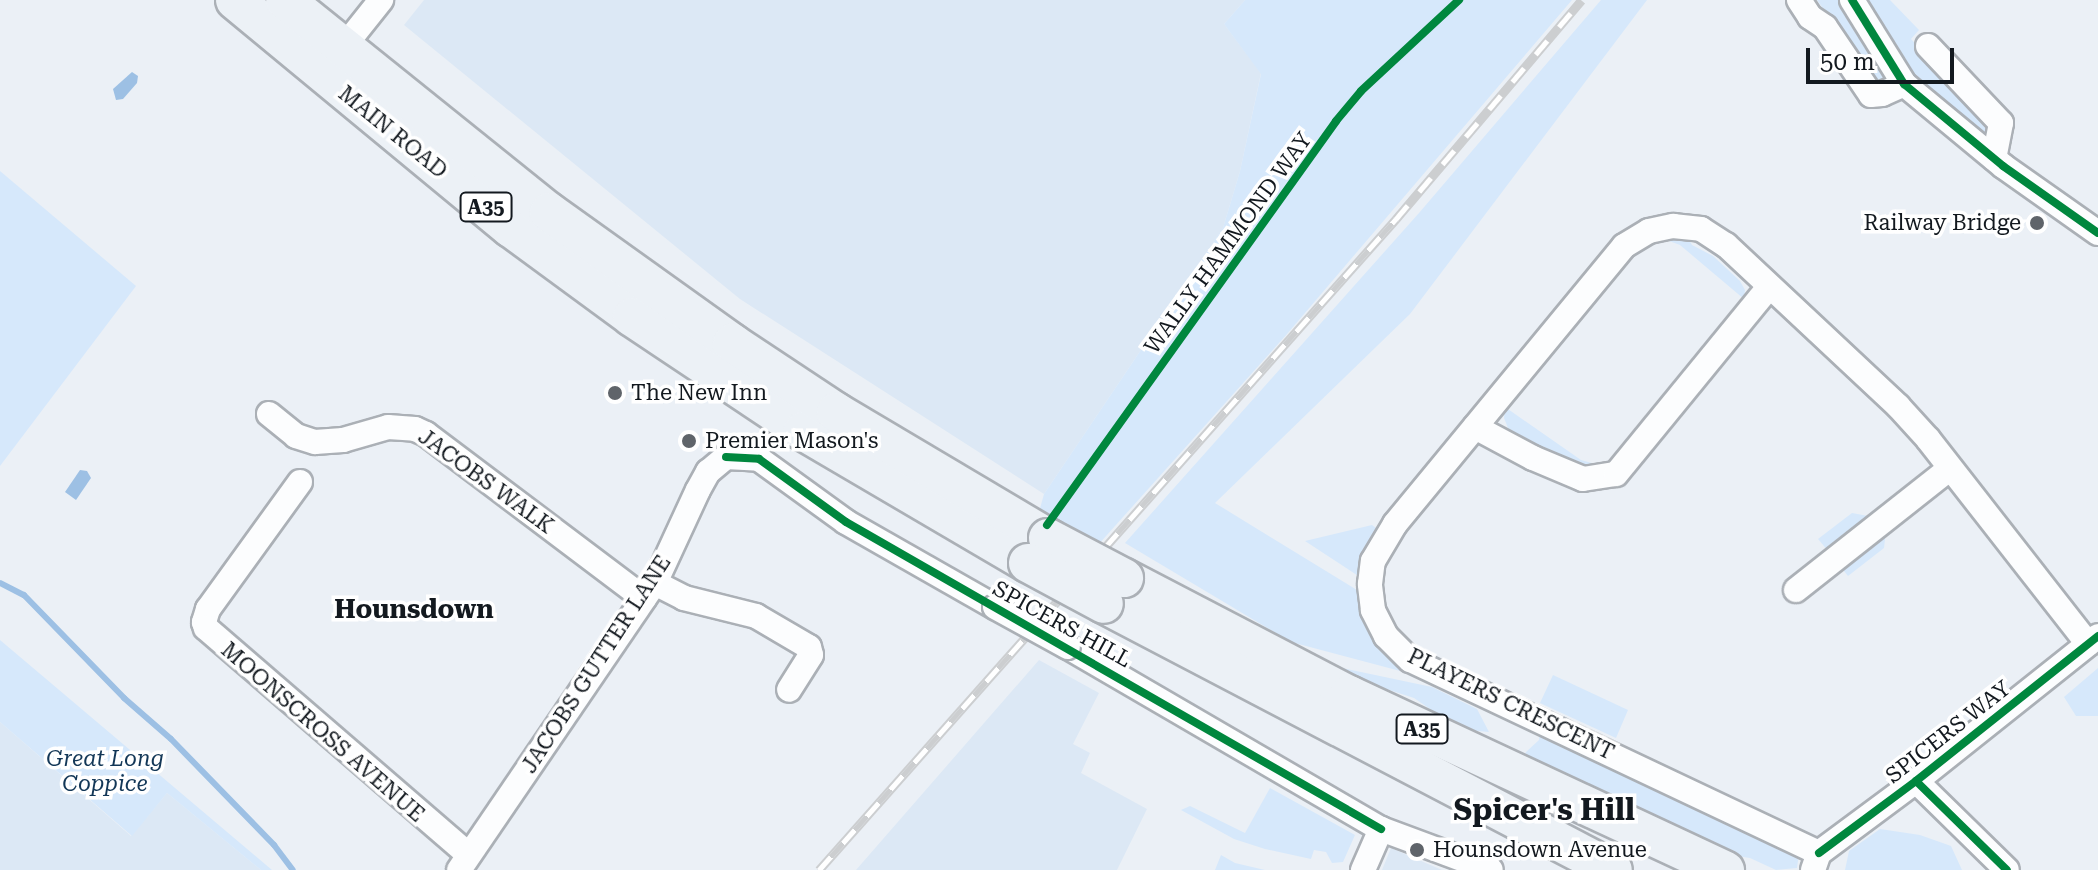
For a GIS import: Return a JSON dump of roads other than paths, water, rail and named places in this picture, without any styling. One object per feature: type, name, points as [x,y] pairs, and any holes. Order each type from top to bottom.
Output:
[{"type":"main road","name":"MAIN ROAD","points":[[235,0],[511,228],[632,317],[759,382]]},
{"type":"main road","name":"MAIN ROAD","points":[[285,0],[759,382]]},
{"type":"main road","name":"SPICERS HILL","points":[[759,382],[1038,551],[1613,870]]},
{"type":"main road","name":"SPICERS HILL","points":[[1114,591],[1349,695],[1725,870]]},
{"type":"street","points":[[342,49],[381,0]]},
{"type":"street","points":[[1799,0],[1810,17],[1825,27],[1871,95],[1882,94],[1904,84]]},
{"type":"street","points":[[1852,0],[1904,84],[1994,158],[2098,233]]},
{"type":"street","points":[[1928,46],[2001,123],[1994,158]]},
{"type":"street","name":"PLAYERS CRESCENT","points":[[1816,862],[1410,660],[1386,636],[1373,610],[1370,584],[1373,561],[1395,524],[1624,246],[1649,231],[1673,226],[1701,229],[1726,245],[1898,406],[2093,640]]},
{"type":"street","points":[[1475,427],[1533,458],[1583,479],[1616,474],[1769,287]]},
{"type":"street","name":"JACOBS WALK","points":[[269,414],[306,440],[343,440],[388,427],[415,429],[426,434],[650,590],[756,616],[809,647],[811,655],[789,690]]},
{"type":"street","name":"JACOBS GUTTER LANE","points":[[464,863],[650,590],[708,472],[726,457]]},
{"type":"street","name":"SPICERS HILL","points":[[726,457],[759,459],[846,522],[1381,829],[1491,870]]},
{"type":"street","points":[[1796,590],[1949,469]]},
{"type":"street","name":"MOONSCROSS AVENUE","points":[[300,482],[210,607],[205,616],[206,628],[464,863]]},
{"type":"street","name":"SPICERS WAY","points":[[1816,862],[2093,640]]},
{"type":"street","points":[[1916,781],[2007,870]]},
{"type":"street","points":[[1363,870],[1381,829]]},
{"type":"water","points":[[132,72],[138,76],[137,83],[123,99],[116,100],[113,89]]},
{"type":"water","points":[[80,470],[87,471],[91,478],[76,500],[65,492]]},
{"type":"waterway","points":[[0,583],[24,595],[124,698],[171,739],[274,845],[293,870]]},
{"type":"railway","points":[[819,870],[1396,219],[1582,0]]},
{"type":"place","name":"Railway Bridge","points":[[2037,223]]},
{"type":"place","name":"The New Inn","points":[[615,393]]},
{"type":"place","name":"Premier Mason's","points":[[689,441]]},
{"type":"place","name":"Hounsdown Avenue","points":[[1417,850]]},
{"type":"district","name":"Hounsdown","points":[[414,610]]},
{"type":"district","name":"Spicer's Hill","points":[[1544,810]]},
{"type":"park label","name":"Great Long Coppice","points":[[105,770]]}]
